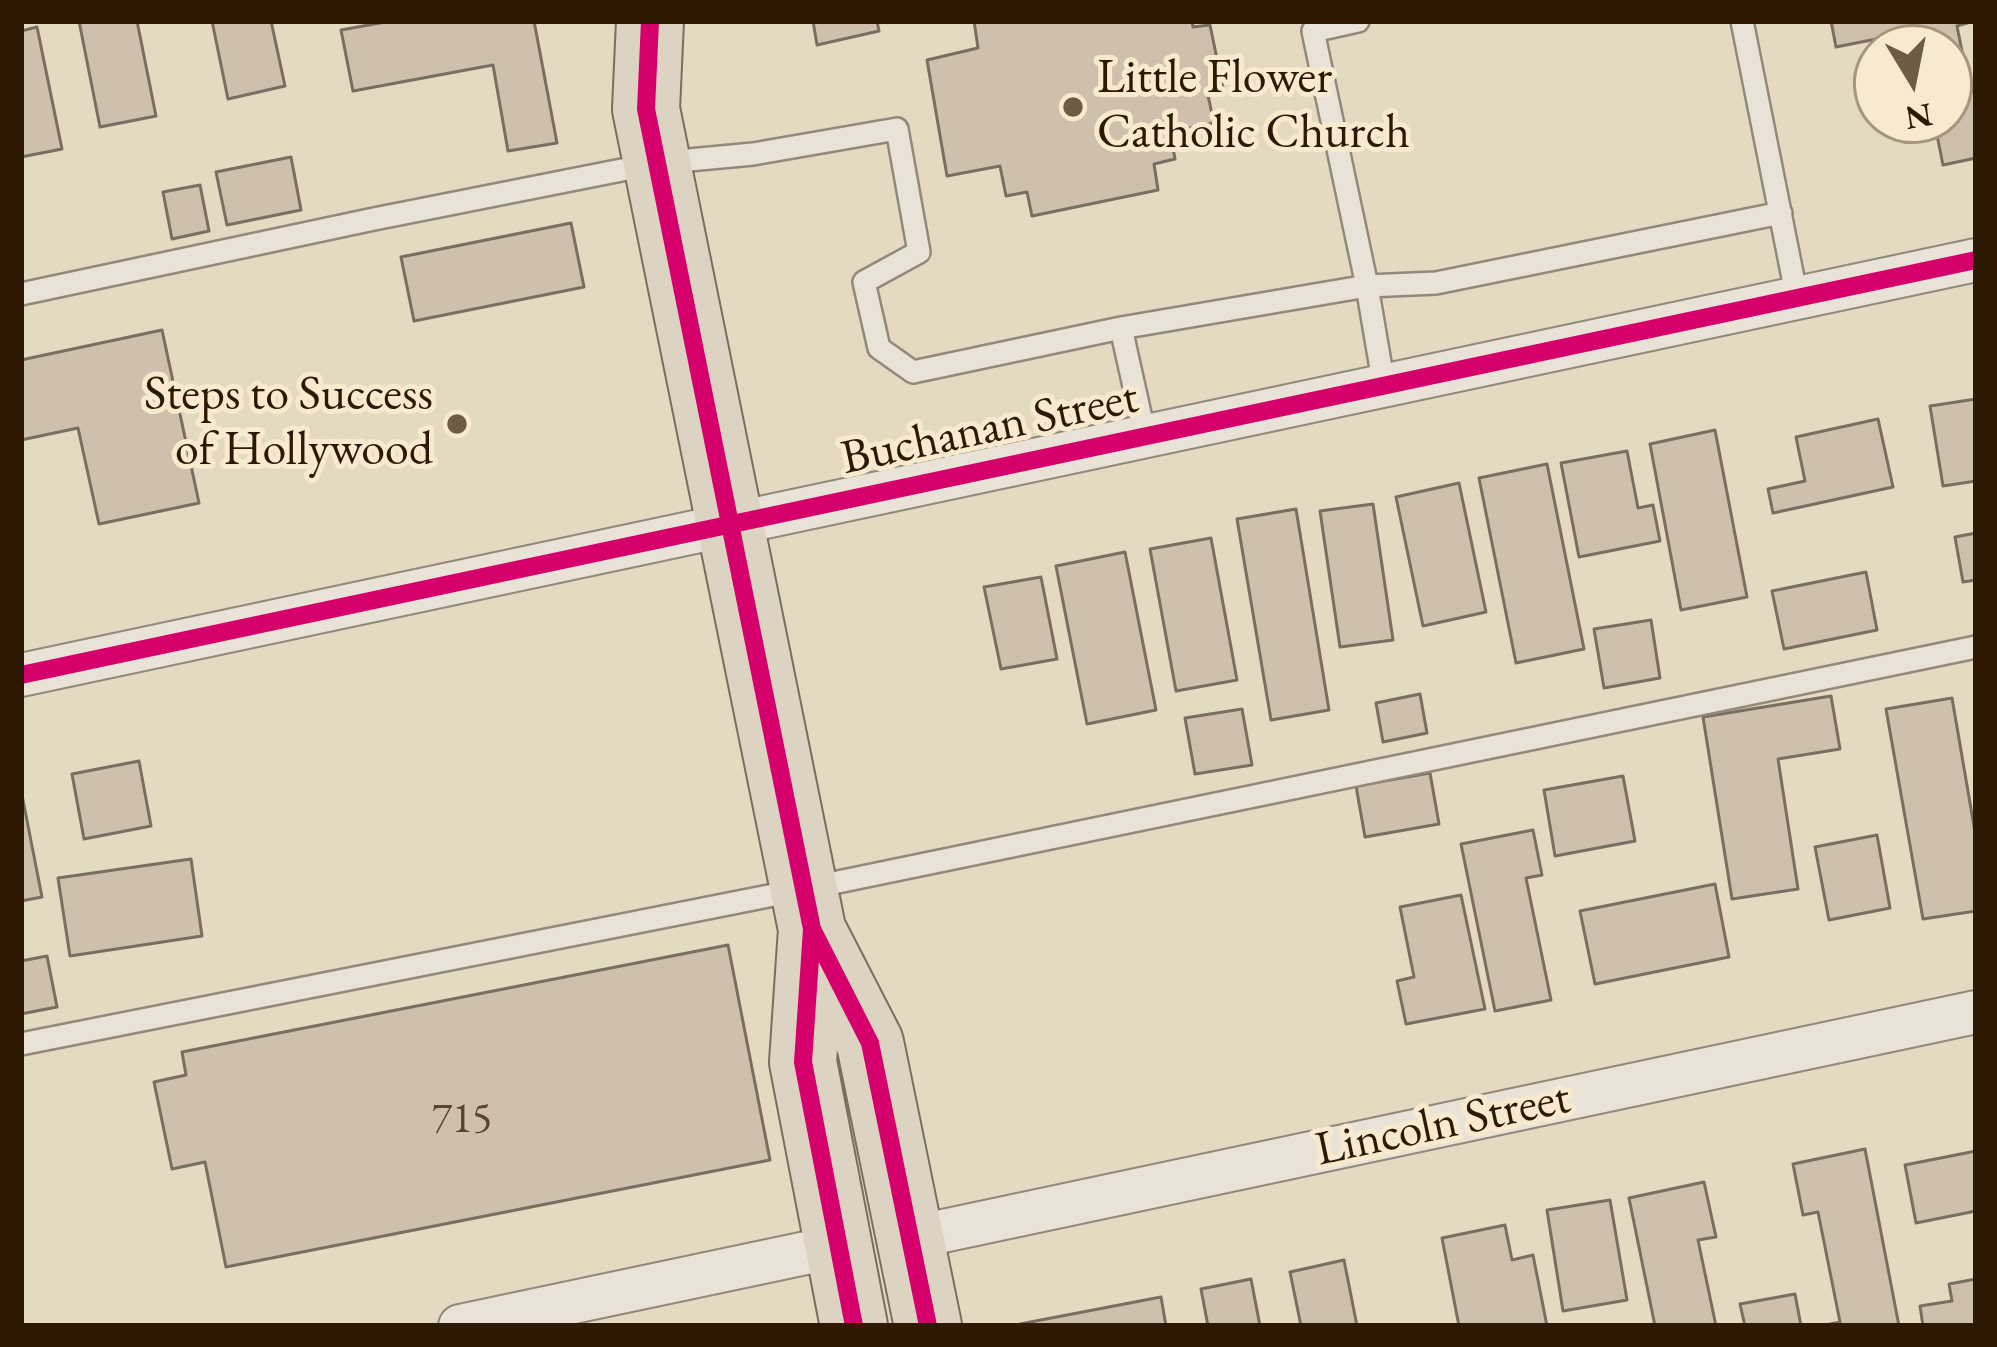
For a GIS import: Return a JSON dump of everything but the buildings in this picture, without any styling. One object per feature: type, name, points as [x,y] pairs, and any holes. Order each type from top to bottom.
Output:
[{"type":"main road","points":[[603,21],[651,134]]},
{"type":"main road","points":[[650,21],[651,134],[808,909],[870,1043],[928,1326]]},
{"type":"main road","points":[[808,909],[803,1062],[854,1326]]},
{"type":"street","name":"Buchanan Street","points":[[21,675],[1976,260]]},
{"type":"street","name":"Lincoln Street","points":[[910,1238],[1976,1012]]},
{"type":"street","points":[[460,1326],[839,1246]]},
{"type":"lane","points":[[1358,21],[1313,31],[1384,386]]},
{"type":"lane","points":[[1742,21],[1797,298]]},
{"type":"lane","points":[[21,294],[651,134],[753,154],[897,129],[919,252],[863,282],[879,348],[914,372],[1121,328],[1367,286],[1436,283],[1781,212]]},
{"type":"lane","points":[[1121,328],[1145,436]]},
{"type":"lane","points":[[21,1044],[808,909],[1976,647]]},
{"type":"cycle path","points":[[650,21],[646,109],[812,929],[803,1062],[854,1326]]},
{"type":"cycle path","points":[[21,675],[1976,260]]},
{"type":"cycle path","points":[[812,929],[870,1043],[928,1326]]},
{"type":"place","name":"Little Flower Catholic Church","points":[[1073,107]]},
{"type":"place","name":"Steps to Success of Hollywood","points":[[457,424]]}]
